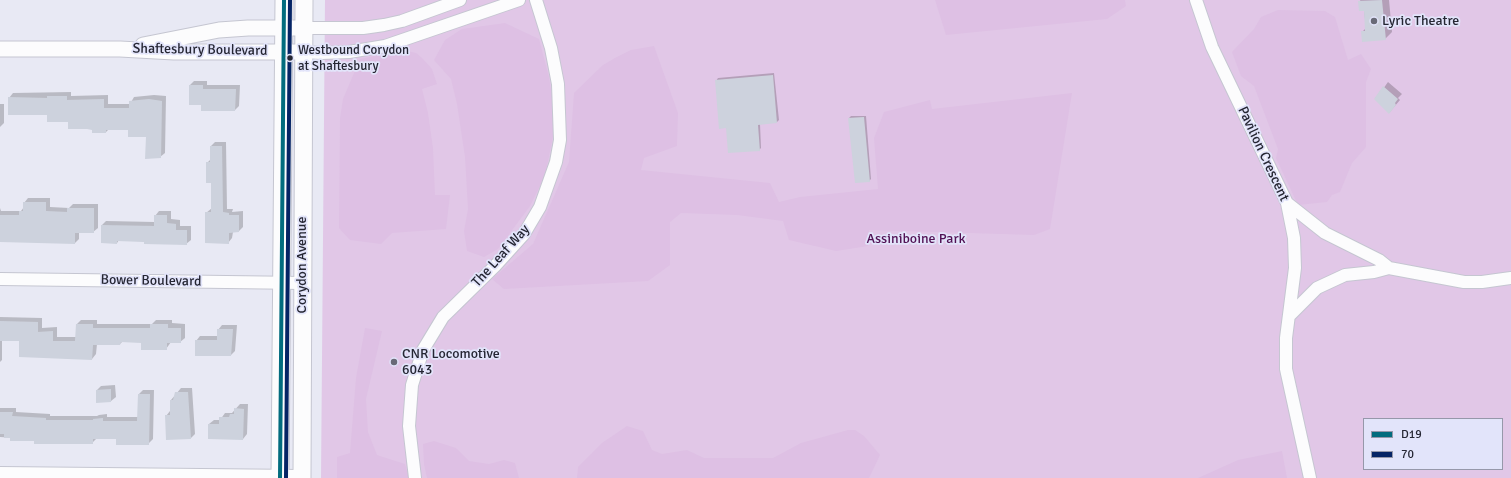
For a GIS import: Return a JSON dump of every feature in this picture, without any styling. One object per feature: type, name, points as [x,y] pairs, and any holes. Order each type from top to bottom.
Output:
[{"type":"main road","name":"Corydon Avenue","points":[[280,477],[281,283],[284,154],[284,0]]},
{"type":"main road","name":"Corydon Avenue","points":[[302,477],[304,0]]},
{"type":"street","points":[[304,28],[363,28],[384,25],[402,21],[460,0]]},
{"type":"street","points":[[304,52],[349,52],[385,46],[519,0]]},
{"type":"street","name":"The Leaf Way","points":[[415,478],[409,426],[412,385],[423,350],[443,317],[495,266],[524,234],[540,207],[556,162],[560,140],[561,106],[551,48],[536,0]]},
{"type":"street","name":"Pavilion Crescent","points":[[1196,0],[1212,47],[1287,203],[1292,224],[1295,253],[1290,315],[1286,338],[1286,369],[1310,478]]},
{"type":"street","name":"Shaftesbury Boulevard","points":[[120,49],[219,30],[248,28],[304,28]]},
{"type":"street","name":"Shaftesbury Boulevard","points":[[0,49],[120,49],[174,52],[304,52]]},
{"type":"street","points":[[1287,203],[1325,233],[1379,260],[1389,268]]},
{"type":"street","points":[[1290,315],[1307,296],[1317,288],[1335,278],[1346,275],[1374,272],[1389,268],[1464,282],[1482,282],[1511,278]]},
{"type":"street","name":"Bower Boulevard","points":[[0,278],[302,283]]},
{"type":"street","points":[[0,473],[302,477]]},
{"type":"green space","name":"Assiniboine Park","points":[[325,0],[1511,0],[1511,478],[321,478]]},
{"type":"shaded area","points":[[935,0],[1125,0],[1126,6],[1107,19],[946,35]]},
{"type":"shaded area","points":[[1278,10],[1325,11],[1335,17],[1348,60],[1361,54],[1371,69],[1366,82],[1366,147],[1352,163],[1340,192],[1332,195],[1327,202],[1298,205],[1276,158],[1278,149],[1254,86],[1241,76],[1232,52],[1254,29],[1261,17]]},
{"type":"shaded area","points":[[505,23],[539,39],[549,77],[556,122],[545,176],[530,206],[498,249],[484,257],[467,251],[464,231],[468,209],[465,157],[457,104],[451,79],[434,60],[445,40],[462,29]]},
{"type":"shaded area","points":[[654,46],[678,113],[677,146],[644,158],[641,170],[770,183],[779,202],[800,197],[878,189],[874,138],[884,112],[930,100],[932,109],[1072,93],[1050,229],[1034,235],[869,230],[868,246],[836,251],[789,240],[783,221],[737,215],[681,213],[670,222],[670,265],[648,281],[504,289],[492,279],[533,244],[569,162],[574,93],[603,65],[631,50]]},
{"type":"shaded area","points":[[403,50],[416,53],[422,58],[432,69],[437,84],[422,89],[428,113],[433,148],[435,195],[450,195],[446,229],[392,233],[381,244],[350,240],[339,228],[340,118],[343,99],[360,59]]},
{"type":"shaded area","points":[[365,328],[382,331],[366,399],[368,432],[377,455],[405,464],[409,478],[337,478],[337,457],[350,453],[356,378]]},
{"type":"shaded area","points":[[627,426],[643,431],[652,450],[662,454],[687,450],[704,458],[773,458],[801,443],[848,430],[855,430],[864,436],[880,455],[869,478],[577,478],[578,467],[602,443]]},
{"type":"shaded area","points":[[434,441],[456,448],[469,461],[489,464],[504,460],[515,463],[519,478],[427,478],[424,464],[423,444]]},
{"type":"shaded area","points":[[1282,451],[1287,478],[1198,478],[1238,460]]},
{"type":"building","name":"Lyric Theatre","points":[[1382,0],[1386,40],[1362,42],[1361,31],[1365,31],[1364,11],[1359,11],[1358,1]]},
{"type":"building","points":[[773,75],[777,123],[758,125],[760,151],[728,153],[726,128],[719,129],[715,80]]},
{"type":"building","points":[[189,85],[203,85],[203,89],[236,89],[235,111],[201,111],[201,105],[189,105]]},
{"type":"building","points":[[1383,86],[1398,99],[1395,103],[1396,105],[1389,114],[1374,99]]},
{"type":"building","points":[[47,96],[67,96],[67,100],[104,99],[104,108],[129,108],[129,101],[149,99],[162,101],[161,158],[145,159],[146,137],[128,137],[128,130],[106,130],[106,133],[92,133],[92,130],[87,129],[68,129],[68,122],[47,122],[47,115],[8,115],[8,97],[47,98]]},
{"type":"building","points":[[864,117],[870,182],[855,183],[848,118]]},
{"type":"building","points":[[210,146],[222,146],[223,212],[229,213],[229,215],[239,215],[239,232],[229,233],[229,244],[205,243],[205,212],[211,212],[211,183],[206,183],[206,162],[210,162]]},
{"type":"building","points":[[23,202],[46,202],[46,211],[67,212],[67,208],[94,208],[94,233],[75,233],[75,244],[0,242],[0,215],[19,215],[19,211],[23,211]]},
{"type":"building","points":[[154,215],[167,215],[167,223],[176,224],[176,230],[187,230],[187,245],[144,244],[144,242],[117,241],[117,244],[101,243],[101,225],[154,226]]},
{"type":"building","points":[[0,321],[38,322],[38,332],[53,331],[53,341],[75,341],[76,324],[93,324],[93,328],[150,328],[150,324],[168,324],[168,328],[181,328],[181,343],[167,343],[167,350],[141,350],[141,343],[121,342],[120,345],[93,345],[92,360],[19,357],[19,341],[0,341]]},
{"type":"building","points":[[217,329],[233,329],[231,356],[195,356],[195,340],[217,340]]},
{"type":"building","points":[[111,389],[111,402],[96,403],[96,390]]},
{"type":"building","points":[[175,392],[188,392],[191,439],[166,440],[165,415],[170,415],[170,400],[173,400]]},
{"type":"building","points":[[138,394],[150,394],[149,445],[116,445],[116,439],[93,439],[93,444],[34,444],[34,441],[10,441],[10,438],[4,438],[4,434],[0,434],[0,412],[13,412],[12,416],[46,418],[46,420],[93,420],[103,418],[103,421],[137,421]]},
{"type":"building","points":[[234,408],[244,409],[243,440],[208,439],[208,424],[219,424],[219,417],[229,417],[230,414],[234,414]]},
{"type":"transit line","name":"D19","points":[[280,478],[284,0]]},
{"type":"transit line","name":"70","points":[[286,478],[290,0]]},
{"type":"place","name":"Lyric Theatre","points":[[1374,21]]},
{"type":"place","name":"Westbound Corydon at Shaftesbury","points":[[290,58]]},
{"type":"place","name":"CNR Locomotive 6043","points":[[394,362]]}]
